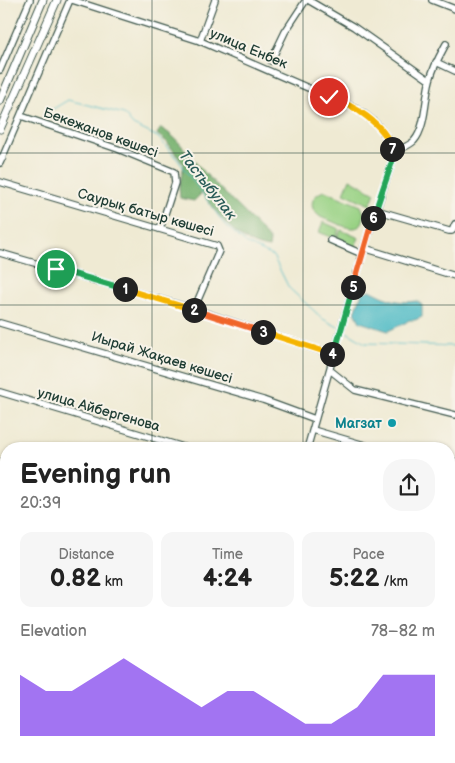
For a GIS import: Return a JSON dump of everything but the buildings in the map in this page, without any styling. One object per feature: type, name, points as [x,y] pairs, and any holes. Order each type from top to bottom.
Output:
[{"type":"main road","points":[[0,102],[43,0]]},
{"type":"main road","points":[[0,129],[57,0]]},
{"type":"street","points":[[0,70],[30,0]]},
{"type":"street","points":[[1,160],[71,0]]},
{"type":"street","name":"улица Енбек","points":[[71,0],[200,41],[351,105],[381,130],[391,145],[393,153]]},
{"type":"street","points":[[200,41],[215,0]]},
{"type":"street","points":[[271,61],[285,32],[307,0],[354,27],[430,80]]},
{"type":"street","points":[[432,0],[455,8]]},
{"type":"street","points":[[309,442],[363,251],[392,162],[393,153],[413,142],[418,135],[426,107],[430,80],[436,62],[446,44]]},
{"type":"street","points":[[0,51],[7,53]]},
{"type":"street","points":[[436,62],[455,71]]},
{"type":"street","name":"Бекежанов көшесі","points":[[21,116],[118,149],[174,172],[175,183],[160,229]]},
{"type":"street","name":"Саурық батыр көшесі","points":[[0,182],[217,246],[219,248],[194,310]]},
{"type":"street","points":[[376,210],[449,232],[452,231],[455,224]]},
{"type":"street","points":[[330,240],[455,276]]},
{"type":"street","points":[[0,253],[194,310],[334,355]]},
{"type":"street","name":"Иырай Жақаев көшесі","points":[[0,323],[254,398],[315,419]]},
{"type":"street","points":[[330,370],[355,390],[455,415]]},
{"type":"street","name":"улица Айбергенова","points":[[0,392],[167,442]]},
{"type":"street","points":[[313,430],[354,442]]},
{"type":"green space","points":[[161,128],[179,142],[203,171],[254,222],[270,241],[269,248],[248,241],[239,235],[202,193],[194,201],[180,198],[179,187],[184,165],[167,142],[157,134]]},
{"type":"green space","points":[[350,179],[375,193],[370,205],[344,193]]},
{"type":"green space","points":[[325,191],[361,206],[364,214],[360,225],[356,228],[346,227],[318,215],[312,207],[312,203],[318,194]]},
{"type":"green space","points":[[323,222],[339,229],[335,239],[319,232]]},
{"type":"green space","points":[[341,230],[359,238],[354,248],[336,240]]},
{"type":"water","points":[[370,290],[393,300],[404,302],[417,301],[422,305],[422,317],[409,320],[388,331],[360,322],[355,312],[362,293]]},
{"type":"waterway","name":"Тастыбулак","points":[[43,115],[68,100],[124,114],[133,125],[158,137],[178,160],[225,225],[247,244],[273,256],[289,288],[323,319],[338,327]]},
{"type":"waterway","name":"Тастыбулак","points":[[345,331],[365,343],[455,346]]},
{"type":"place","name":"Магзат","points":[[392,423]]},
{"type":"route","points":[[56,269],[194,310],[334,355],[364,248],[392,162],[393,153],[387,137],[363,114],[351,105],[329,97]]}]
